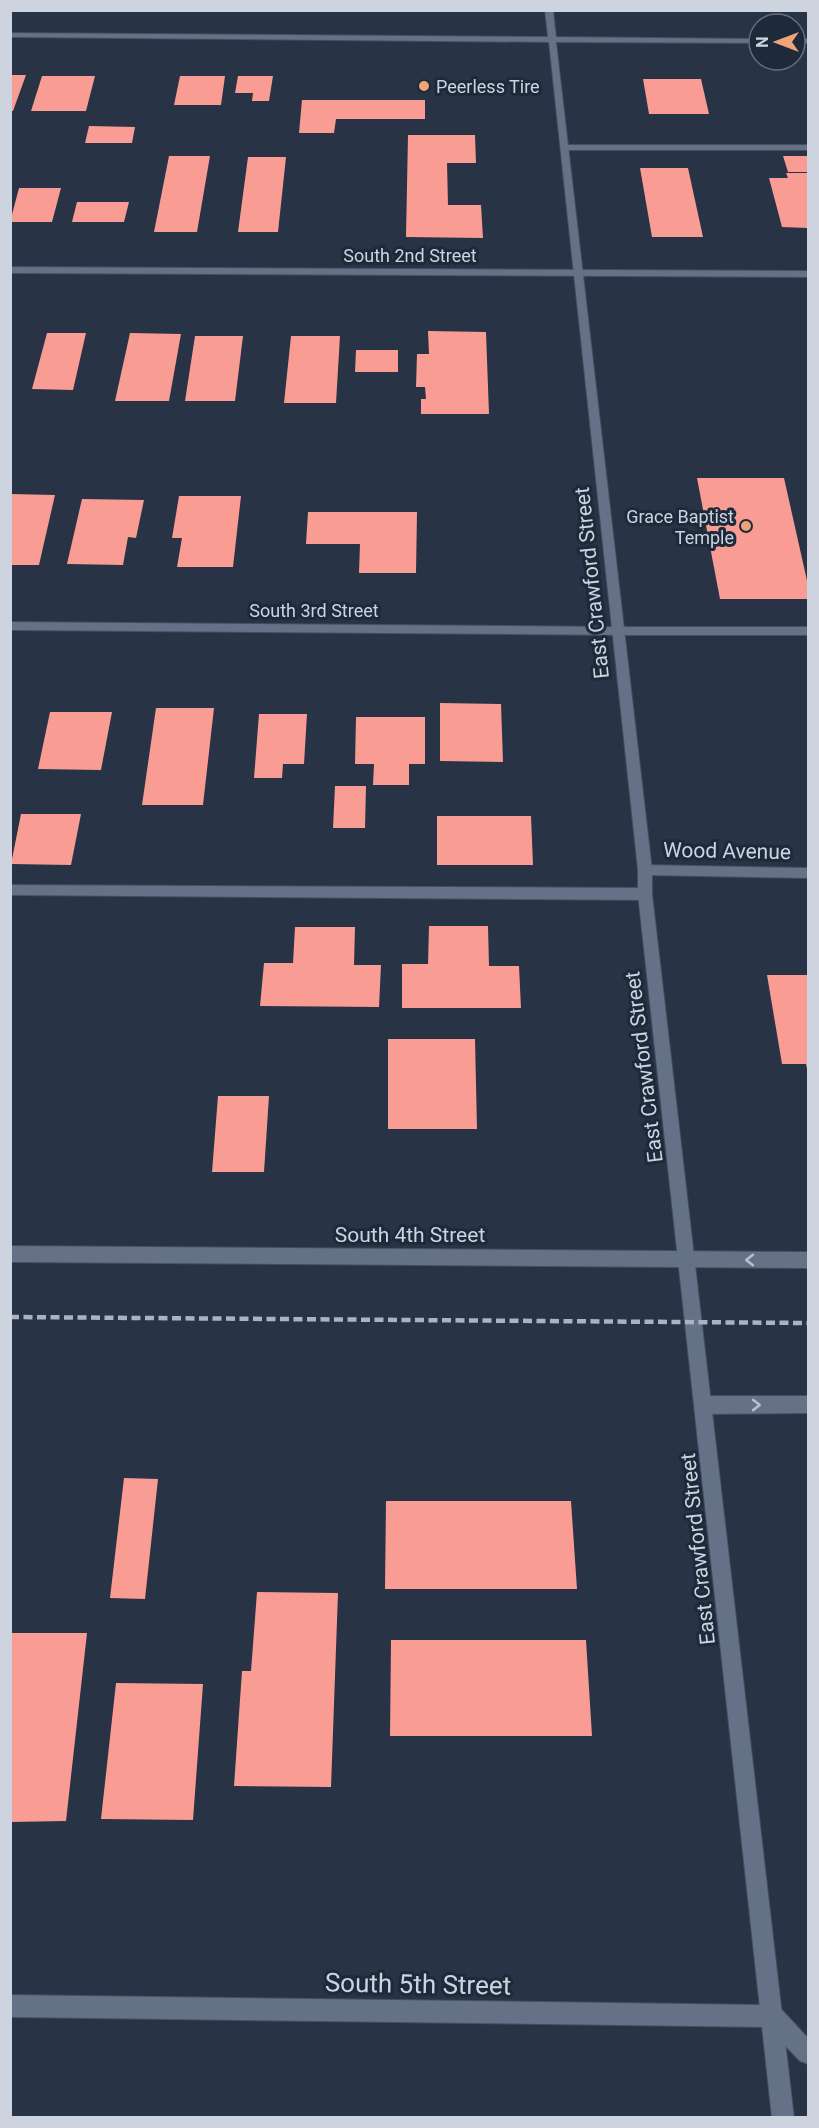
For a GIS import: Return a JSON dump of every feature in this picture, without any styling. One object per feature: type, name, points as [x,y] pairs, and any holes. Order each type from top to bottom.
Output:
[{"type":"street","name":"East Crawford Street","points":[[549,10],[645,870],[645,894],[783,2118]]},
{"type":"street","points":[[10,34],[747,41]]},
{"type":"street","points":[[565,148],[808,148]]},
{"type":"street","name":"South 2nd Street","points":[[10,270],[808,274]]},
{"type":"street","name":"South 3rd Street","points":[[10,626],[808,631]]},
{"type":"street","name":"Wood Avenue","points":[[645,870],[808,873]]},
{"type":"street","points":[[10,890],[645,894]]},
{"type":"street","name":"South 4th Street","points":[[10,1254],[808,1260]]},
{"type":"street","points":[[703,1405],[808,1406]]},
{"type":"street","name":"South 5th Street","points":[[10,2006],[771,2016]]},
{"type":"street","points":[[771,2016],[808,2053]]},
{"type":"building","points":[[10,75],[26,75],[13,111],[10,111]]},
{"type":"building","points":[[42,76],[95,76],[86,111],[31,111]]},
{"type":"building","points":[[180,76],[225,76],[221,105],[174,105]]},
{"type":"building","points":[[238,76],[273,76],[269,101],[252,101],[253,93],[235,93]]},
{"type":"building","points":[[643,79],[701,79],[709,114],[649,114]]},
{"type":"building","points":[[302,100],[425,100],[425,119],[336,119],[334,133],[299,133]]},
{"type":"building","points":[[89,126],[135,127],[132,143],[85,143]]},
{"type":"building","points":[[408,135],[475,135],[476,163],[447,163],[448,205],[481,205],[483,238],[406,237]]},
{"type":"building","points":[[169,156],[210,156],[197,232],[154,232]]},
{"type":"building","points":[[783,156],[808,156],[808,172],[788,172]]},
{"type":"building","points":[[248,157],[286,157],[278,232],[238,232]]},
{"type":"building","points":[[640,168],[688,168],[703,237],[652,237]]},
{"type":"building","points":[[786,173],[807,173],[808,228],[782,227],[769,178],[788,178]]},
{"type":"building","points":[[19,188],[61,188],[52,222],[10,222]]},
{"type":"building","points":[[77,202],[129,202],[124,222],[72,222]]},
{"type":"building","points":[[428,331],[486,332],[489,414],[421,414],[421,399],[426,399],[425,387],[416,387],[417,354],[429,354]]},
{"type":"building","points":[[47,333],[86,333],[73,390],[32,389]]},
{"type":"building","points":[[130,333],[181,334],[169,401],[115,401]]},
{"type":"building","points":[[195,336],[243,336],[235,401],[185,401]]},
{"type":"building","points":[[291,336],[340,336],[336,403],[284,403]]},
{"type":"building","points":[[356,350],[398,350],[398,372],[355,372]]},
{"type":"building","points":[[697,478],[784,478],[808,585],[808,599],[720,599]]},
{"type":"building","points":[[10,494],[55,495],[39,565],[10,565]]},
{"type":"building","points":[[179,496],[241,496],[233,567],[177,567],[182,538],[172,538]]},
{"type":"building","points":[[82,499],[144,500],[136,538],[128,537],[123,565],[67,564]]},
{"type":"building","points":[[308,512],[417,512],[416,573],[359,573],[360,544],[306,544]]},
{"type":"building","points":[[440,703],[501,704],[503,762],[440,761]]},
{"type":"building","points":[[156,708],[214,708],[203,805],[142,805]]},
{"type":"building","points":[[50,712],[112,712],[101,770],[38,769]]},
{"type":"building","points":[[259,714],[307,714],[304,764],[283,764],[282,778],[254,778]]},
{"type":"building","points":[[356,717],[425,717],[425,764],[409,764],[409,785],[373,785],[374,764],[355,764]]},
{"type":"building","points":[[335,786],[366,786],[365,828],[333,828]]},
{"type":"building","points":[[21,814],[81,814],[71,865],[11,864]]},
{"type":"building","points":[[437,816],[531,816],[533,865],[437,865]]},
{"type":"building","points":[[429,926],[488,926],[489,966],[519,966],[521,1008],[402,1008],[402,964],[428,964]]},
{"type":"building","points":[[295,927],[355,927],[354,965],[381,965],[379,1007],[260,1006],[264,963],[293,963]]},
{"type":"building","points":[[767,975],[808,975],[808,1073],[806,1064],[782,1064]]},
{"type":"building","points":[[388,1039],[475,1039],[477,1129],[388,1129]]},
{"type":"building","points":[[218,1096],[269,1096],[264,1172],[212,1172]]},
{"type":"building","points":[[124,1478],[158,1479],[145,1599],[110,1598]]},
{"type":"building","points":[[386,1501],[571,1501],[577,1589],[385,1589]]},
{"type":"building","points":[[257,1592],[338,1593],[331,1787],[234,1786],[242,1671],[251,1671]]},
{"type":"building","points":[[10,1633],[87,1633],[66,1821],[10,1822]]},
{"type":"building","points":[[391,1640],[586,1640],[592,1736],[390,1736]]},
{"type":"building","points":[[116,1683],[203,1684],[193,1820],[101,1819]]},
{"type":"railway","points":[[10,1317],[808,1323]]},
{"type":"place","name":"Peerless Tire","points":[[424,86]]},
{"type":"place","name":"Grace Baptist Temple","points":[[746,526]]}]
